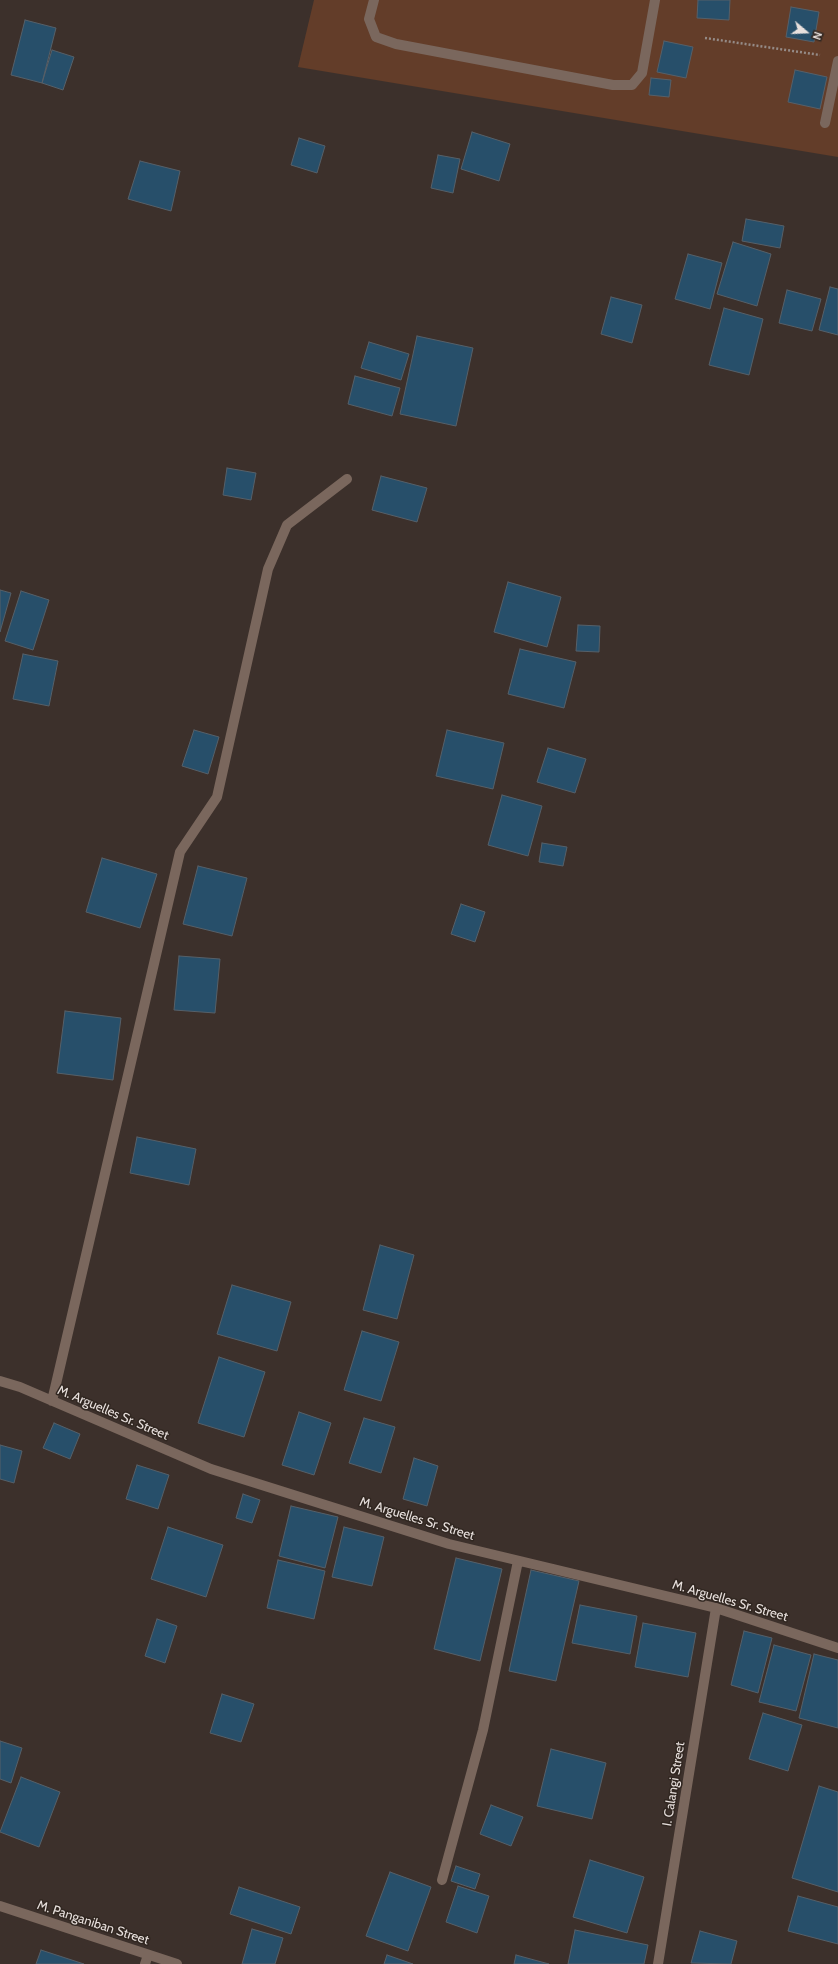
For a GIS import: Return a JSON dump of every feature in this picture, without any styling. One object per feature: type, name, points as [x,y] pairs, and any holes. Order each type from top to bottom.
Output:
[{"type":"street","points":[[374,0],[369,19],[376,37],[396,44],[613,85],[632,85],[642,73],[655,0]]},
{"type":"street","points":[[825,123],[838,61]]},
{"type":"street","points":[[52,1401],[180,852],[217,797],[268,569],[287,525],[347,479]]},
{"type":"street","name":"M. Arguelles Sr. Street","points":[[0,1381],[52,1401],[211,1469],[449,1544],[716,1608],[838,1648]]},
{"type":"street","points":[[442,1880],[483,1730],[518,1561]]},
{"type":"street","name":"I. Calangi Street","points":[[658,1964],[716,1608]]},
{"type":"street","name":"M. Panganiban Street","points":[[0,1906],[147,1959],[177,1964]]},
{"type":"path","points":[[705,38],[822,56]]},
{"type":"shaded area","points":[[314,0],[838,0],[838,157],[298,67]]},
{"type":"building","points":[[698,0],[730,0],[729,20],[697,18]]},
{"type":"building","points":[[791,7],[819,12],[814,42],[786,37]]},
{"type":"building","points":[[25,20],[56,28],[42,83],[11,75]]},
{"type":"building","points":[[664,41],[693,47],[686,78],[657,72]]},
{"type":"building","points":[[52,50],[74,57],[63,90],[42,83]]},
{"type":"building","points":[[795,70],[827,77],[820,109],[788,102]]},
{"type":"building","points":[[651,78],[671,80],[669,97],[649,95]]},
{"type":"building","points":[[472,132],[510,144],[499,181],[461,169]]},
{"type":"building","points":[[299,138],[325,146],[317,173],[291,165]]},
{"type":"building","points":[[438,155],[460,159],[453,193],[431,188]]},
{"type":"building","points":[[140,161],[180,171],[171,211],[128,199]]},
{"type":"building","points":[[746,219],[784,226],[780,248],[742,241]]},
{"type":"building","points":[[733,242],[771,254],[757,306],[717,294]]},
{"type":"building","points":[[688,254],[722,263],[710,309],[675,299]]},
{"type":"building","points":[[830,287],[838,289],[838,335],[819,330]]},
{"type":"building","points":[[787,290],[821,299],[812,331],[779,323]]},
{"type":"building","points":[[611,297],[642,305],[632,343],[601,334]]},
{"type":"building","points":[[724,308],[763,319],[749,375],[709,365]]},
{"type":"building","points":[[417,336],[473,348],[456,426],[400,414]]},
{"type":"building","points":[[369,342],[409,354],[401,380],[361,368]]},
{"type":"building","points":[[355,376],[400,388],[392,416],[348,404]]},
{"type":"building","points":[[227,468],[256,473],[251,500],[223,495]]},
{"type":"building","points":[[381,476],[427,488],[417,522],[372,510]]},
{"type":"building","points":[[508,582],[561,597],[547,647],[494,632]]},
{"type":"building","points":[[0,590],[11,593],[0,632]]},
{"type":"building","points":[[21,591],[49,600],[33,650],[5,641]]},
{"type":"building","points":[[578,625],[600,626],[599,652],[576,651]]},
{"type":"building","points":[[520,649],[576,662],[564,708],[508,694]]},
{"type":"building","points":[[23,654],[58,661],[49,706],[13,699]]},
{"type":"building","points":[[194,730],[219,737],[208,774],[182,766]]},
{"type":"building","points":[[447,730],[504,743],[493,789],[436,776]]},
{"type":"building","points":[[548,748],[586,759],[575,793],[537,782]]},
{"type":"building","points":[[502,795],[542,806],[528,856],[488,845]]},
{"type":"building","points":[[542,843],[567,847],[563,866],[539,862]]},
{"type":"building","points":[[102,858],[157,874],[140,928],[86,912]]},
{"type":"building","points":[[198,866],[247,878],[232,936],[183,924]]},
{"type":"building","points":[[461,904],[485,912],[475,942],[451,934]]},
{"type":"building","points":[[179,956],[220,959],[215,1013],[174,1010]]},
{"type":"building","points":[[65,1011],[121,1018],[113,1080],[57,1073]]},
{"type":"building","points":[[137,1137],[196,1149],[189,1185],[130,1173]]},
{"type":"building","points":[[380,1245],[414,1255],[397,1319],[363,1310]]},
{"type":"building","points":[[232,1285],[291,1302],[277,1351],[217,1334]]},
{"type":"building","points":[[362,1331],[399,1342],[381,1401],[344,1390]]},
{"type":"building","points":[[219,1357],[265,1372],[244,1437],[198,1423]]},
{"type":"building","points":[[299,1412],[331,1423],[314,1475],[282,1465]]},
{"type":"building","points":[[364,1418],[395,1427],[381,1473],[349,1463]]},
{"type":"building","points":[[54,1423],[80,1434],[70,1459],[43,1448]]},
{"type":"building","points":[[0,1445],[22,1451],[14,1483],[0,1479]]},
{"type":"building","points":[[414,1458],[438,1466],[427,1506],[403,1499]]},
{"type":"building","points":[[137,1465],[169,1475],[158,1509],[126,1499]]},
{"type":"building","points":[[243,1494],[260,1500],[252,1523],[236,1518]]},
{"type":"building","points":[[291,1506],[338,1517],[325,1568],[279,1556]]},
{"type":"building","points":[[168,1527],[223,1545],[206,1597],[151,1579]]},
{"type":"building","points":[[344,1527],[384,1537],[372,1586],[332,1577]]},
{"type":"building","points":[[456,1558],[502,1569],[480,1661],[434,1649]]},
{"type":"building","points":[[278,1560],[325,1571],[314,1619],[267,1608]]},
{"type":"building","points":[[531,1570],[579,1581],[556,1681],[509,1671]]},
{"type":"building","points":[[580,1605],[637,1616],[630,1654],[572,1643]]},
{"type":"building","points":[[157,1619],[177,1626],[165,1663],[145,1656]]},
{"type":"building","points":[[643,1623],[696,1633],[688,1677],[635,1667]]},
{"type":"building","points":[[744,1631],[772,1638],[758,1693],[731,1685]]},
{"type":"building","points":[[774,1645],[811,1655],[796,1711],[759,1702]]},
{"type":"building","points":[[814,1654],[838,1660],[838,1728],[799,1718]]},
{"type":"building","points":[[222,1694],[254,1704],[241,1742],[210,1733]]},
{"type":"building","points":[[763,1713],[802,1725],[788,1771],[749,1759]]},
{"type":"building","points":[[0,1741],[22,1748],[11,1783],[0,1779]]},
{"type":"building","points":[[551,1749],[606,1763],[592,1819],[537,1806]]},
{"type":"building","points":[[21,1777],[60,1792],[39,1847],[0,1832]]},
{"type":"building","points":[[819,1786],[838,1792],[838,1892],[792,1878]]},
{"type":"building","points":[[491,1805],[523,1817],[511,1846],[480,1834]]},
{"type":"building","points":[[590,1860],[644,1877],[627,1933],[573,1917]]},
{"type":"building","points":[[456,1866],[480,1874],[475,1889],[451,1881]]},
{"type":"building","points":[[390,1872],[431,1887],[408,1951],[366,1936]]},
{"type":"building","points":[[458,1886],[489,1896],[477,1933],[446,1922]]},
{"type":"building","points":[[239,1887],[300,1907],[291,1934],[230,1914]]},
{"type":"building","points":[[798,1896],[838,1907],[838,1944],[788,1931]]},
{"type":"building","points":[[252,1929],[283,1938],[275,1964],[242,1964]]},
{"type":"building","points":[[575,1930],[648,1945],[644,1964],[568,1964]]},
{"type":"building","points":[[700,1931],[737,1941],[731,1964],[691,1963]]},
{"type":"building","points":[[41,1950],[84,1964],[36,1964]]},
{"type":"building","points":[[387,1955],[413,1964],[384,1964]]},
{"type":"building","points":[[516,1955],[549,1964],[514,1964]]}]
